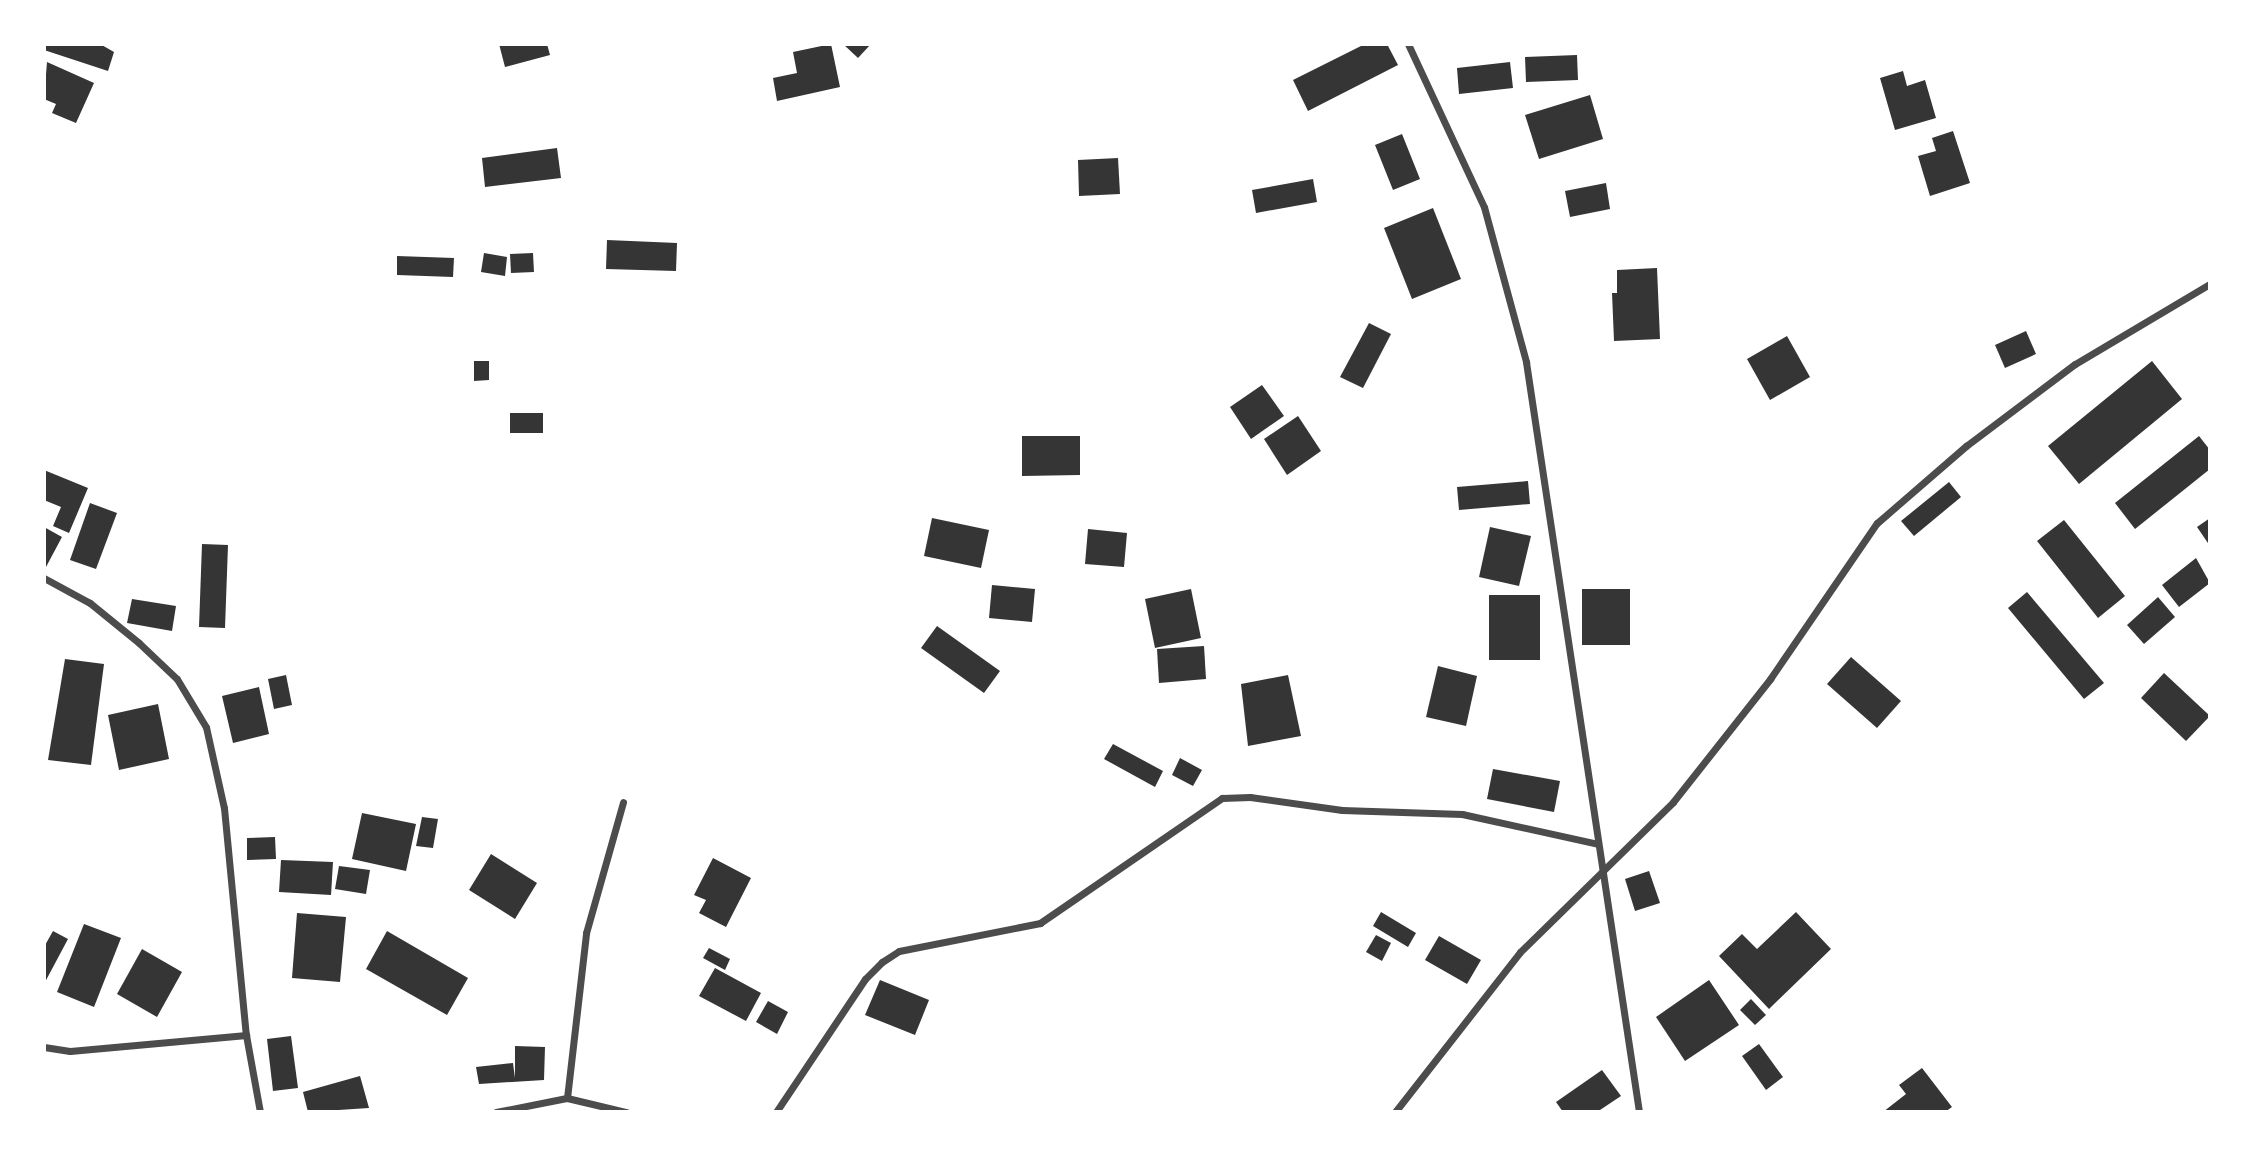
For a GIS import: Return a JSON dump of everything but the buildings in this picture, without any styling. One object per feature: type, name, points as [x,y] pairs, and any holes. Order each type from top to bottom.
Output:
[{"type":"street","points":[[1408,44],[1484,207],[1526,362],[1639,1112]]},
{"type":"street","points":[[1395,1112],[1520,952],[1602,870],[1646,831],[1689,781],[1770,679],[1877,523],[2045,386],[2210,284]]},
{"type":"street","points":[[44,578],[90,603],[139,643],[177,679],[206,727],[224,808],[246,1035],[260,1112]]},
{"type":"street","points":[[776,1112],[865,979],[882,962],[899,951],[1040,923],[1222,798],[1250,797],[1342,810],[1462,814],[1598,844]]},
{"type":"street","points":[[567,1098],[586,933],[623,802]]},
{"type":"street","points":[[44,1047],[70,1051],[246,1035]]},
{"type":"street","points":[[496,1112],[567,1098],[626,1112]]}]
